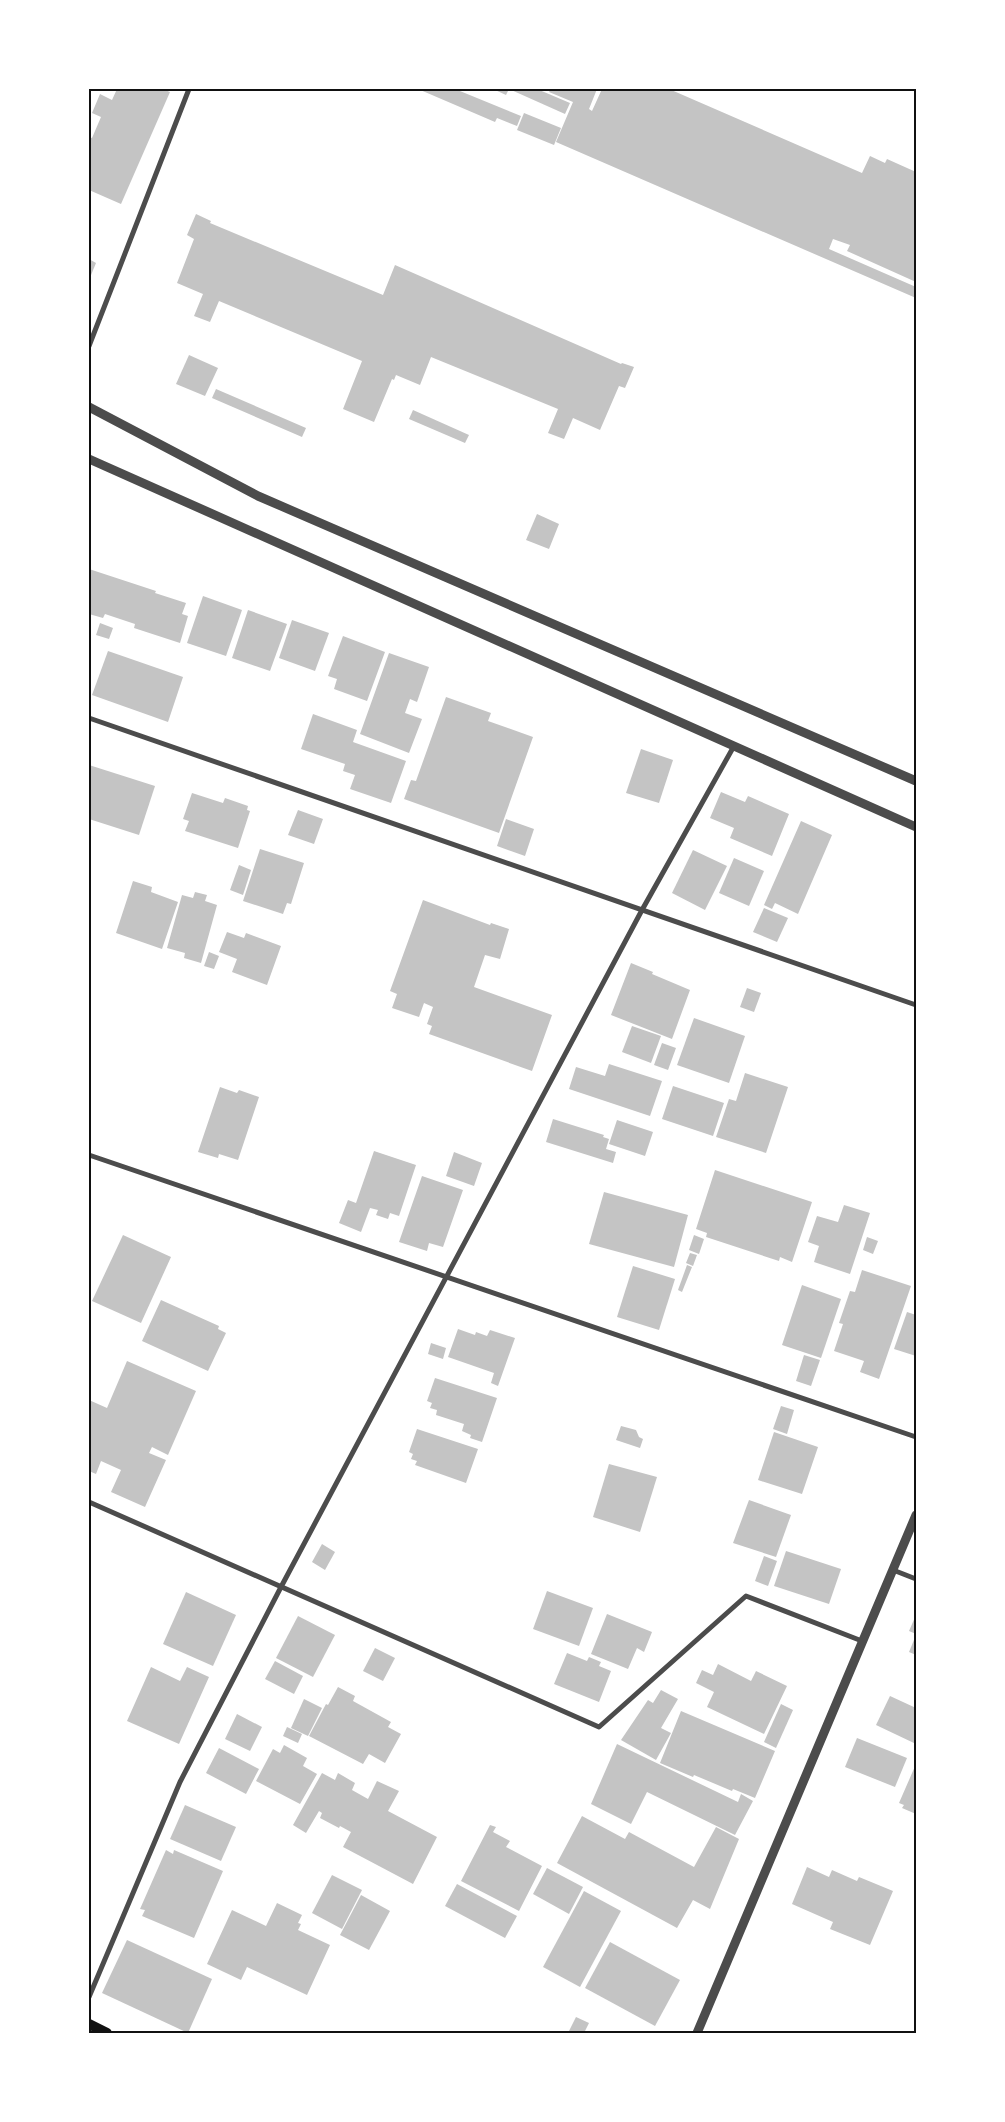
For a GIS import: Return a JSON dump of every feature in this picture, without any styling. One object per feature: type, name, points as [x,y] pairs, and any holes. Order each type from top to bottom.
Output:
[{"type":"main road","points":[[89,2024],[107,2033]]},
{"type":"street","points":[[89,346],[189,89]]},
{"type":"street","points":[[89,408],[258,496],[916,781]]},
{"type":"street","points":[[89,459],[916,827]]},
{"type":"street","points":[[89,718],[916,1005]]},
{"type":"street","points":[[89,1997],[180,1782],[281,1587],[642,910],[734,746]]},
{"type":"street","points":[[89,1155],[916,1437]]},
{"type":"street","points":[[89,1502],[599,1726],[746,1596],[862,1641]]},
{"type":"street","points":[[697,2033],[916,1515]]},
{"type":"street","points":[[893,1570],[916,1579]]},
{"type":"building","points":[[117,89],[163,89],[170,92],[121,204],[89,190],[89,137],[92,138],[101,117],[92,113],[100,94],[112,100]]},
{"type":"building","points":[[418,89],[455,89],[521,116],[517,126],[497,118],[495,122]]},
{"type":"building","points":[[493,89],[509,89],[506,95]]},
{"type":"building","points":[[509,89],[537,89],[570,103],[565,114]]},
{"type":"building","points":[[551,89],[597,89],[589,109],[592,111],[602,89],[669,89],[862,173],[870,156],[885,163],[887,159],[916,172],[916,282],[847,251],[850,245],[833,239],[829,249],[916,287],[916,298],[556,142],[573,102],[549,92]]},
{"type":"building","points":[[524,113],[561,128],[554,145],[517,130]]},
{"type":"building","points":[[196,214],[211,221],[210,223],[383,295],[395,265],[621,364],[634,367],[625,388],[619,386],[600,430],[573,418],[564,439],[548,433],[558,409],[431,357],[420,385],[396,375],[394,380],[392,379],[374,422],[343,409],[362,361],[219,301],[210,322],[194,316],[203,294],[177,283],[194,239],[187,235]]},
{"type":"building","points":[[89,259],[96,263],[89,280]]},
{"type":"building","points":[[189,355],[218,368],[205,396],[176,384]]},
{"type":"building","points":[[216,389],[306,428],[302,437],[212,398]]},
{"type":"building","points":[[413,410],[469,435],[465,443],[409,419]]},
{"type":"building","points":[[537,514],[559,524],[549,549],[526,540]]},
{"type":"building","points":[[89,569],[186,603],[182,614],[188,616],[180,643],[134,628],[135,624],[105,614],[103,618],[89,614]]},
{"type":"building","points":[[203,596],[242,610],[226,656],[187,643]]},
{"type":"building","points":[[248,610],[287,624],[270,671],[232,658]]},
{"type":"building","points":[[292,620],[329,633],[315,671],[279,658]]},
{"type":"building","points":[[100,623],[113,628],[109,639],[96,635]]},
{"type":"building","points":[[343,636],[385,652],[367,701],[334,689],[337,679],[328,676]]},
{"type":"building","points":[[108,651],[183,677],[168,722],[92,695]]},
{"type":"building","points":[[389,653],[429,667],[417,702],[410,699],[405,713],[422,719],[409,753],[360,734]]},
{"type":"building","points":[[446,697],[491,713],[488,721],[533,737],[499,833],[404,799],[411,780],[416,781]]},
{"type":"building","points":[[313,714],[357,730],[353,742],[406,761],[391,803],[350,789],[355,775],[343,771],[345,764],[301,749]]},
{"type":"building","points":[[641,749],[673,760],[659,803],[626,793]]},
{"type":"building","points":[[89,765],[155,786],[139,835],[89,819]]},
{"type":"building","points":[[721,792],[745,802],[748,796],[789,814],[772,856],[730,838],[734,828],[710,818]]},
{"type":"building","points":[[192,793],[223,803],[225,798],[248,806],[247,810],[250,811],[238,848],[185,831],[189,821],[183,819]]},
{"type":"building","points":[[298,810],[323,819],[314,844],[288,835]]},
{"type":"building","points":[[506,819],[534,829],[525,856],[497,846]]},
{"type":"building","points":[[801,821],[832,835],[798,914],[775,903],[772,909],[764,905]]},
{"type":"building","points":[[260,849],[304,863],[291,904],[287,903],[283,914],[243,901]]},
{"type":"building","points":[[693,850],[727,866],[705,910],[672,893]]},
{"type":"building","points":[[734,858],[764,871],[749,906],[719,893]]},
{"type":"building","points":[[239,865],[251,870],[243,895],[230,890]]},
{"type":"building","points":[[133,881],[152,887],[151,892],[178,902],[162,949],[116,933]]},
{"type":"building","points":[[195,892],[207,895],[205,901],[217,905],[201,963],[184,958],[185,953],[167,948],[182,895],[193,898]]},
{"type":"building","points":[[423,900],[490,925],[491,923],[509,929],[500,959],[485,955],[474,987],[552,1015],[532,1071],[429,1034],[432,1026],[427,1024],[433,1007],[424,1003],[419,1017],[392,1008],[397,994],[390,991]]},
{"type":"building","points":[[764,908],[788,918],[777,942],[753,932]]},
{"type":"building","points":[[227,932],[244,938],[246,933],[281,946],[267,985],[232,972],[237,959],[219,952]]},
{"type":"building","points":[[209,952],[219,956],[214,969],[204,966]]},
{"type":"building","points":[[631,963],[690,990],[672,1039],[611,1015]]},
{"type":"building","points":[[747,988],[761,993],[754,1012],[740,1007]]},
{"type":"building","points":[[694,1018],[745,1036],[729,1083],[677,1065]]},
{"type":"building","points":[[632,1026],[661,1036],[651,1063],[622,1052]]},
{"type":"building","points":[[662,1043],[676,1048],[668,1070],[654,1065]]},
{"type":"building","points":[[609,1064],[662,1081],[650,1116],[569,1089],[576,1067],[605,1076]]},
{"type":"building","points":[[745,1073],[788,1087],[766,1153],[716,1137],[729,1099],[736,1101]]},
{"type":"building","points":[[673,1086],[724,1103],[713,1136],[662,1119]]},
{"type":"building","points":[[220,1087],[237,1093],[239,1090],[259,1097],[238,1160],[219,1154],[218,1158],[198,1152]]},
{"type":"building","points":[[553,1119],[604,1135],[603,1137],[609,1139],[606,1149],[616,1152],[613,1163],[546,1142]]},
{"type":"building","points":[[617,1120],[653,1132],[645,1156],[609,1144]]},
{"type":"building","points":[[374,1151],[416,1165],[399,1216],[390,1213],[388,1219],[376,1215],[378,1210],[370,1208],[361,1232],[339,1223],[348,1200],[356,1203]]},
{"type":"building","points":[[454,1152],[482,1163],[474,1186],[446,1176]]},
{"type":"building","points":[[715,1170],[812,1202],[792,1262],[780,1257],[779,1261],[706,1237],[707,1233],[696,1229]]},
{"type":"building","points":[[422,1176],[463,1190],[443,1247],[429,1243],[427,1251],[399,1242]]},
{"type":"building","points":[[604,1192],[688,1215],[674,1267],[589,1244]]},
{"type":"building","points":[[844,1205],[870,1213],[850,1274],[814,1262],[819,1246],[808,1242],[817,1216],[838,1222]]},
{"type":"building","points":[[123,1235],[171,1257],[141,1323],[92,1301]]},
{"type":"building","points":[[694,1235],[704,1239],[699,1254],[689,1250]]},
{"type":"building","points":[[867,1237],[878,1241],[873,1254],[863,1250]]},
{"type":"building","points":[[690,1253],[697,1255],[693,1266],[686,1263]]},
{"type":"building","points":[[687,1265],[692,1267],[682,1292],[678,1290]]},
{"type":"building","points":[[633,1266],[675,1279],[659,1330],[617,1317]]},
{"type":"building","points":[[862,1270],[911,1286],[879,1379],[860,1372],[864,1361],[834,1351],[843,1324],[839,1323],[850,1291],[855,1292]]},
{"type":"building","points":[[802,1285],[841,1299],[821,1358],[782,1345]]},
{"type":"building","points":[[161,1300],[219,1326],[218,1329],[226,1333],[208,1371],[142,1341]]},
{"type":"building","points":[[907,1312],[916,1315],[916,1356],[894,1349]]},
{"type":"building","points":[[458,1329],[475,1335],[476,1332],[487,1336],[490,1330],[515,1338],[498,1386],[491,1383],[494,1373],[448,1357]]},
{"type":"building","points":[[431,1343],[446,1348],[443,1359],[428,1354]]},
{"type":"building","points":[[804,1355],[820,1360],[811,1386],[796,1381]]},
{"type":"building","points":[[127,1361],[196,1391],[168,1455],[152,1447],[149,1453],[166,1460],[145,1507],[111,1492],[121,1470],[101,1461],[96,1474],[89,1471],[89,1400],[107,1408]]},
{"type":"building","points":[[435,1378],[497,1398],[482,1442],[470,1438],[471,1435],[462,1431],[464,1424],[436,1415],[437,1410],[430,1408],[432,1403],[427,1401]]},
{"type":"building","points":[[781,1406],[794,1410],[787,1434],[773,1429]]},
{"type":"building","points":[[621,1426],[636,1430],[639,1437],[643,1439],[640,1448],[616,1440]]},
{"type":"building","points":[[417,1429],[478,1449],[466,1483],[415,1465],[417,1461],[411,1459],[413,1454],[409,1452]]},
{"type":"building","points":[[774,1432],[818,1447],[802,1494],[758,1480]]},
{"type":"building","points":[[609,1464],[657,1477],[640,1532],[593,1517]]},
{"type":"building","points":[[749,1500],[791,1515],[776,1557],[733,1543]]},
{"type":"building","points":[[322,1544],[335,1552],[325,1570],[312,1562]]},
{"type":"building","points":[[786,1551],[841,1569],[829,1604],[774,1586]]},
{"type":"building","points":[[764,1556],[777,1561],[768,1586],[755,1581]]},
{"type":"building","points":[[547,1591],[593,1608],[579,1646],[533,1629]]},
{"type":"building","points":[[186,1592],[236,1615],[213,1666],[163,1644]]},
{"type":"building","points":[[607,1614],[652,1632],[644,1652],[637,1648],[628,1669],[591,1654]]},
{"type":"building","points":[[916,1615],[916,1634],[909,1631]]},
{"type":"building","points":[[298,1616],[335,1635],[313,1677],[276,1658]]},
{"type":"building","points":[[916,1635],[916,1655],[909,1652]]},
{"type":"building","points":[[375,1648],[395,1658],[383,1681],[363,1671]]},
{"type":"building","points":[[567,1653],[587,1661],[589,1657],[601,1662],[599,1666],[611,1671],[599,1702],[554,1684]]},
{"type":"building","points":[[275,1661],[303,1676],[294,1694],[265,1679]]},
{"type":"building","points":[[718,1664],[751,1681],[756,1671],[787,1686],[764,1734],[707,1707],[714,1692],[696,1683],[702,1670],[713,1675]]},
{"type":"building","points":[[151,1667],[180,1681],[187,1667],[209,1677],[179,1744],[127,1721]]},
{"type":"building","points":[[338,1687],[355,1696],[353,1701],[391,1722],[388,1727],[401,1734],[385,1763],[369,1754],[363,1764],[309,1736],[326,1704],[328,1705]]},
{"type":"building","points":[[661,1690],[678,1699],[661,1728],[671,1733],[656,1760],[621,1740],[648,1700],[653,1703]]},
{"type":"building","points":[[890,1696],[916,1708],[916,1744],[876,1725]]},
{"type":"building","points":[[304,1699],[322,1708],[308,1736],[291,1728]]},
{"type":"building","points":[[781,1704],[793,1710],[776,1748],[764,1742]]},
{"type":"building","points":[[681,1711],[775,1751],[755,1798],[733,1789],[732,1791],[694,1775],[693,1777],[660,1763]]},
{"type":"building","points":[[237,1714],[262,1727],[250,1751],[225,1739]]},
{"type":"building","points":[[287,1727],[302,1734],[298,1743],[283,1736]]},
{"type":"building","points":[[857,1738],[907,1758],[895,1787],[845,1767]]},
{"type":"building","points":[[617,1744],[738,1802],[741,1794],[753,1801],[735,1835],[647,1792],[631,1824],[591,1804]]},
{"type":"building","points":[[284,1745],[307,1758],[303,1766],[317,1774],[300,1804],[256,1781],[273,1749],[280,1753]]},
{"type":"building","points":[[219,1748],[259,1769],[246,1794],[206,1773]]},
{"type":"building","points":[[916,1764],[916,1814],[902,1808],[904,1805],[899,1803]]},
{"type":"building","points":[[322,1773],[335,1780],[338,1773],[355,1783],[352,1790],[368,1799],[377,1781],[399,1791],[388,1811],[437,1837],[413,1884],[343,1847],[351,1832],[320,1818],[322,1813],[319,1811],[306,1833],[293,1825]]},
{"type":"building","points":[[185,1805],[236,1827],[221,1861],[170,1839]]},
{"type":"building","points":[[582,1816],[625,1839],[629,1832],[694,1867],[716,1827],[739,1839],[710,1909],[693,1900],[677,1928],[557,1863]]},
{"type":"building","points":[[490,1825],[496,1827],[493,1832],[510,1841],[506,1847],[542,1866],[519,1911],[461,1881]]},
{"type":"building","points":[[166,1850],[173,1854],[174,1850],[223,1871],[194,1938],[142,1916],[145,1910],[140,1909]]},
{"type":"building","points":[[807,1867],[829,1877],[832,1870],[857,1881],[859,1877],[893,1891],[870,1945],[830,1929],[833,1922],[792,1904]]},
{"type":"building","points":[[547,1868],[583,1887],[569,1914],[533,1894]]},
{"type":"building","points":[[332,1875],[362,1890],[342,1929],[312,1913]]},
{"type":"building","points":[[457,1884],[517,1916],[505,1938],[445,1906]]},
{"type":"building","points":[[584,1891],[621,1911],[580,1987],[543,1967]]},
{"type":"building","points":[[361,1895],[390,1911],[369,1950],[340,1935]]},
{"type":"building","points":[[277,1903],[302,1915],[298,1923],[301,1924],[298,1930],[330,1945],[307,1995],[247,1967],[241,1980],[207,1964],[232,1910],[266,1926]]},
{"type":"building","points":[[127,1940],[212,1979],[188,2033],[102,1993]]},
{"type":"building","points":[[610,1942],[680,1980],[655,2026],[585,1988]]},
{"type":"building","points":[[576,2017],[589,2023],[584,2033],[568,2033]]}]
